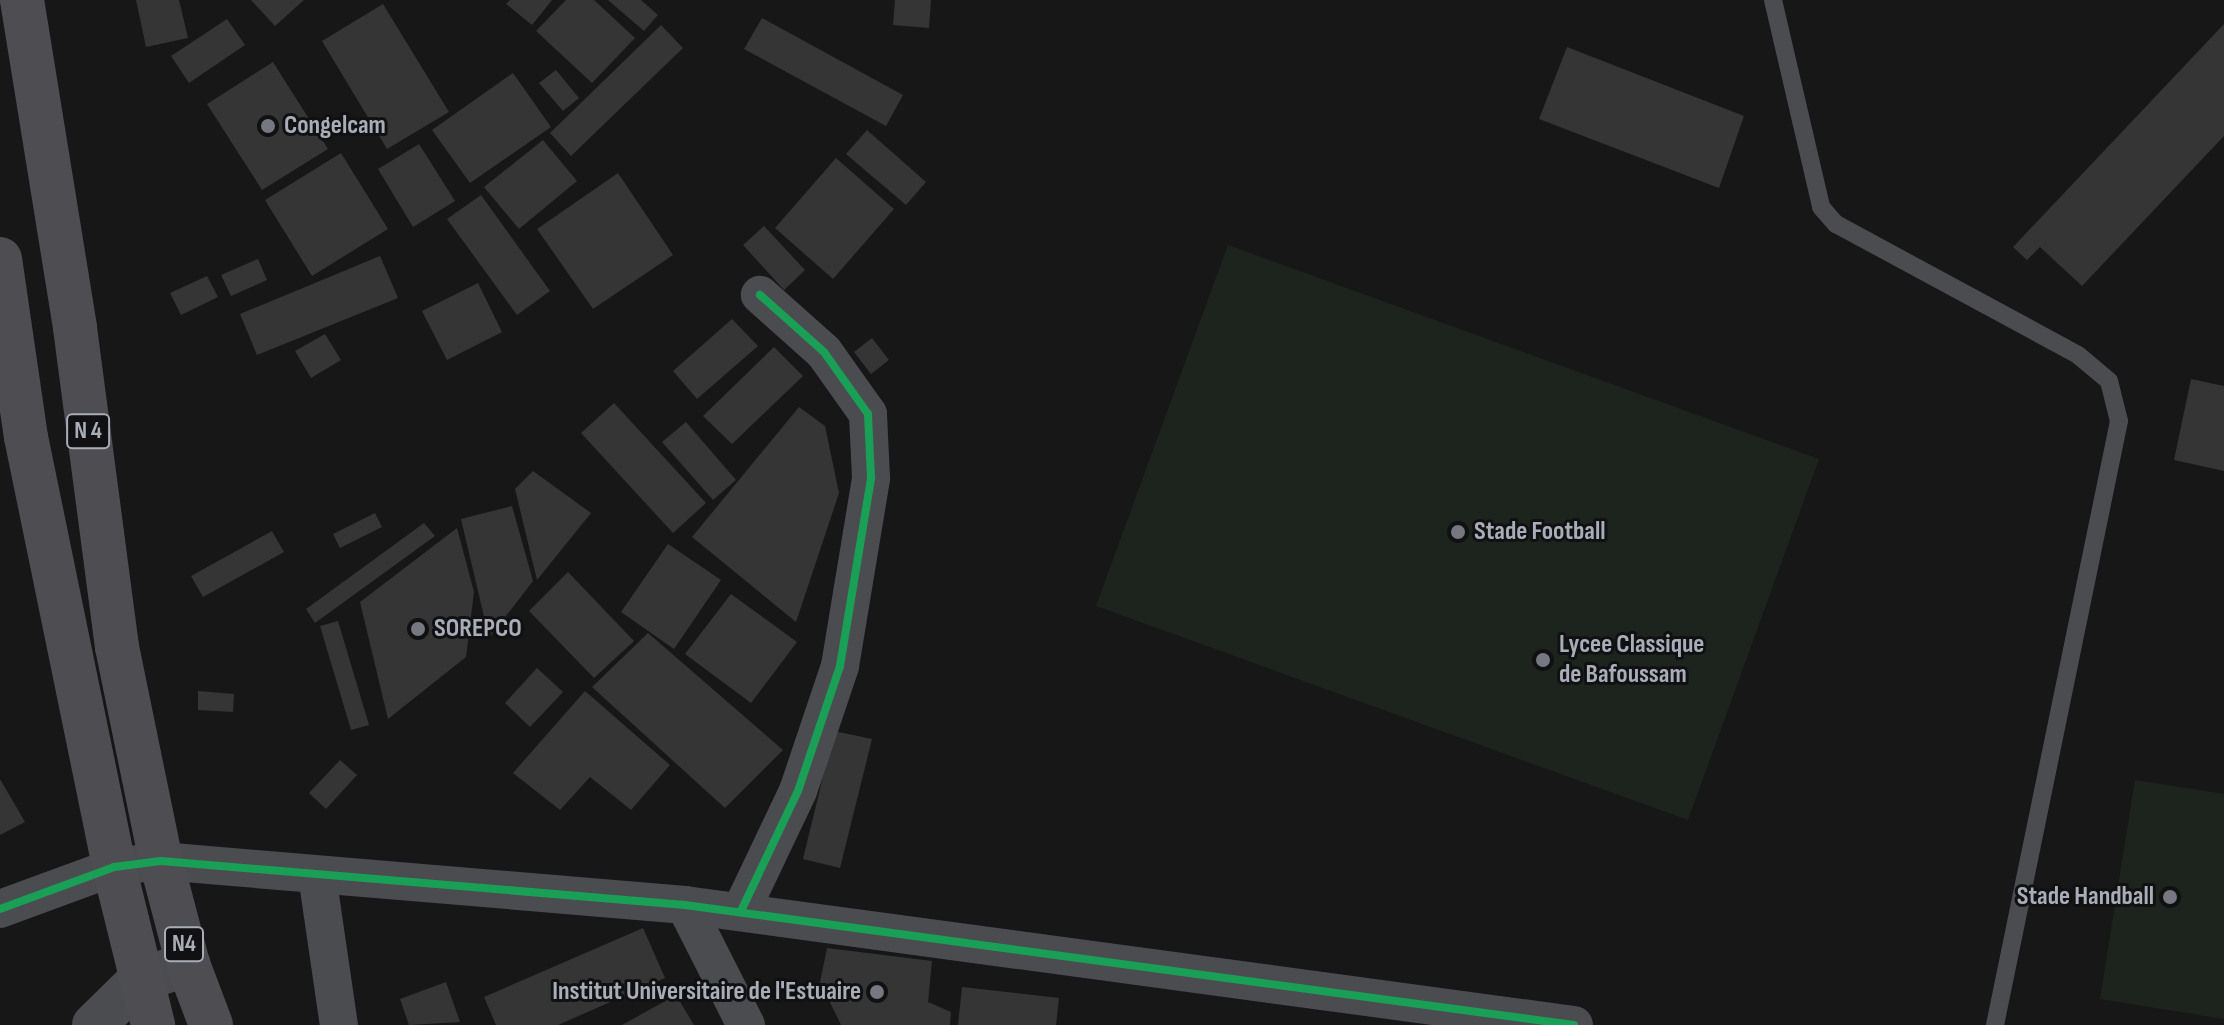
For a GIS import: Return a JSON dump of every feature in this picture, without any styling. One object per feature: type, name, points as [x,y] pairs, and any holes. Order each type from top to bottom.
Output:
[{"type":"highway","name":"N 4","points":[[22,0],[75,328],[117,647],[161,861]]},
{"type":"highway","name":"N 4","points":[[0,259],[26,437],[114,867]]},
{"type":"highway","name":"N4","points":[[161,861],[188,964],[211,1025]]},
{"type":"highway","name":"N4","points":[[114,867],[153,1025]]},
{"type":"street","points":[[741,911],[798,791],[840,666],[871,478],[868,414],[824,352],[760,295]]},
{"type":"street","points":[[0,909],[114,867],[161,861],[741,911],[1574,1025]]},
{"type":"street","points":[[317,875],[339,1025]]},
{"type":"street","points":[[685,905],[746,1025]]},
{"type":"street","points":[[94,1025],[140,980],[188,964]]},
{"type":"lane","points":[[1773,0],[1821,207],[1836,224],[2078,355],[2109,381],[2119,421],[1995,1025]]},
{"type":"shaded area","name":"Stade Football","points":[[1228,245],[1819,459],[1688,820],[1096,606]]},
{"type":"shaded area","name":"Stade Handball","points":[[2135,780],[2224,794],[2224,1019],[2100,999]]},
{"type":"building","points":[[136,0],[179,0],[188,38],[146,47]]},
{"type":"building","points":[[251,0],[304,0],[275,26]]},
{"type":"building","points":[[510,0],[552,0],[532,25],[506,4]]},
{"type":"building","points":[[566,0],[594,0],[635,38],[592,83],[536,31]]},
{"type":"building","points":[[608,0],[641,0],[658,15],[644,31]]},
{"type":"building","points":[[895,0],[931,0],[929,28],[893,25]]},
{"type":"building","points":[[383,4],[449,112],[387,149],[322,41]]},
{"type":"building","points":[[762,18],[903,95],[886,126],[744,49]]},
{"type":"building","points":[[227,19],[245,45],[189,83],[171,56]]},
{"type":"building","points":[[2224,24],[2224,136],[2082,286],[2040,247],[2027,260],[2013,247]]},
{"type":"building","points":[[661,25],[683,48],[571,156],[550,133]]},
{"type":"building","points":[[1567,47],[1744,116],[1719,188],[1539,119]]},
{"type":"building","name":"Congelcam","points":[[273,62],[328,149],[262,190],[207,104]]},
{"type":"building","points":[[556,70],[579,98],[563,111],[539,83]]},
{"type":"building","points":[[513,73],[551,127],[470,183],[432,130]]},
{"type":"building","points":[[867,130],[926,182],[906,205],[846,154]]},
{"type":"building","points":[[543,140],[577,181],[519,229],[484,187]]},
{"type":"building","points":[[419,144],[455,201],[413,227],[378,169]]},
{"type":"building","points":[[341,153],[388,229],[312,276],[265,200]]},
{"type":"building","points":[[836,158],[894,209],[833,279],[775,228]]},
{"type":"building","points":[[618,173],[673,255],[593,309],[537,229]]},
{"type":"building","points":[[481,195],[550,291],[517,315],[447,219]]},
{"type":"building","points":[[764,226],[805,270],[784,290],[743,245]]},
{"type":"building","points":[[380,256],[398,298],[257,355],[240,314]]},
{"type":"building","points":[[258,259],[267,280],[231,296],[221,275]]},
{"type":"building","points":[[207,276],[218,297],[181,315],[170,293]]},
{"type":"building","points":[[478,283],[502,332],[447,360],[422,311]]},
{"type":"building","points":[[732,319],[758,346],[697,399],[673,371]]},
{"type":"building","points":[[325,334],[341,360],[311,378],[295,351]]},
{"type":"building","points":[[872,338],[889,360],[871,374],[854,352]]},
{"type":"building","points":[[774,347],[803,376],[732,444],[703,416]]},
{"type":"building","points":[[2191,379],[2224,386],[2224,471],[2174,460]]},
{"type":"building","points":[[614,403],[706,503],[673,533],[581,433]]},
{"type":"building","points":[[799,407],[825,426],[839,493],[796,622],[692,537]]},
{"type":"building","points":[[686,422],[736,480],[713,500],[662,442]]},
{"type":"building","points":[[533,471],[591,513],[537,580],[515,489]]},
{"type":"building","points":[[512,506],[533,581],[489,638],[461,519]]},
{"type":"building","points":[[375,513],[382,527],[340,548],[333,534]]},
{"type":"building","points":[[424,523],[435,536],[315,623],[306,609]]},
{"type":"building","name":"SOREPCO","points":[[457,528],[474,592],[466,657],[388,719],[360,602]]},
{"type":"building","points":[[272,531],[284,552],[203,597],[191,576]]},
{"type":"building","points":[[668,544],[721,580],[674,649],[621,612]]},
{"type":"building","points":[[568,572],[634,641],[594,678],[529,611]]},
{"type":"building","points":[[731,594],[797,642],[751,703],[685,654]]},
{"type":"building","points":[[338,621],[369,725],[351,730],[320,626]]},
{"type":"building","points":[[648,633],[783,750],[725,808],[592,687]]},
{"type":"building","points":[[537,668],[563,692],[530,727],[505,703]]},
{"type":"building","points":[[198,691],[234,694],[233,712],[198,710]]},
{"type":"building","points":[[585,691],[670,765],[631,810],[590,777],[560,810],[513,773]]},
{"type":"building","points":[[834,731],[872,739],[840,868],[803,859]]},
{"type":"building","points":[[340,760],[357,775],[326,809],[309,793]]},
{"type":"building","points":[[0,779],[25,822],[0,835]]},
{"type":"building","points":[[643,928],[665,978],[558,1025],[496,1025],[484,997]]},
{"type":"building","name":"Institut Universitaire de l'Estuaire","points":[[827,948],[932,961],[928,1002],[951,1012],[950,1025],[841,1025],[820,982]]},
{"type":"building","points":[[446,982],[460,1022],[409,1025],[400,999]]},
{"type":"building","points":[[962,987],[1059,998],[1056,1025],[958,1025]]},
{"type":"building","points":[[676,995],[694,1025],[622,1025]]},
{"type":"cycle path","points":[[741,911],[798,791],[840,666],[871,478],[868,414],[824,352],[760,295]]},
{"type":"cycle path","points":[[0,909],[114,867],[161,861],[685,905],[1574,1025]]},
{"type":"place","name":"Congelcam","points":[[268,126]]},
{"type":"place","name":"Stade Football","points":[[1458,532]]},
{"type":"place","name":"SOREPCO","points":[[418,629]]},
{"type":"place","name":"Lycee Classique de Bafoussam","points":[[1543,660]]},
{"type":"place","name":"Stade Handball","points":[[2170,897]]},
{"type":"place","name":"Institut Universitaire de l'Estuaire","points":[[877,992]]}]
